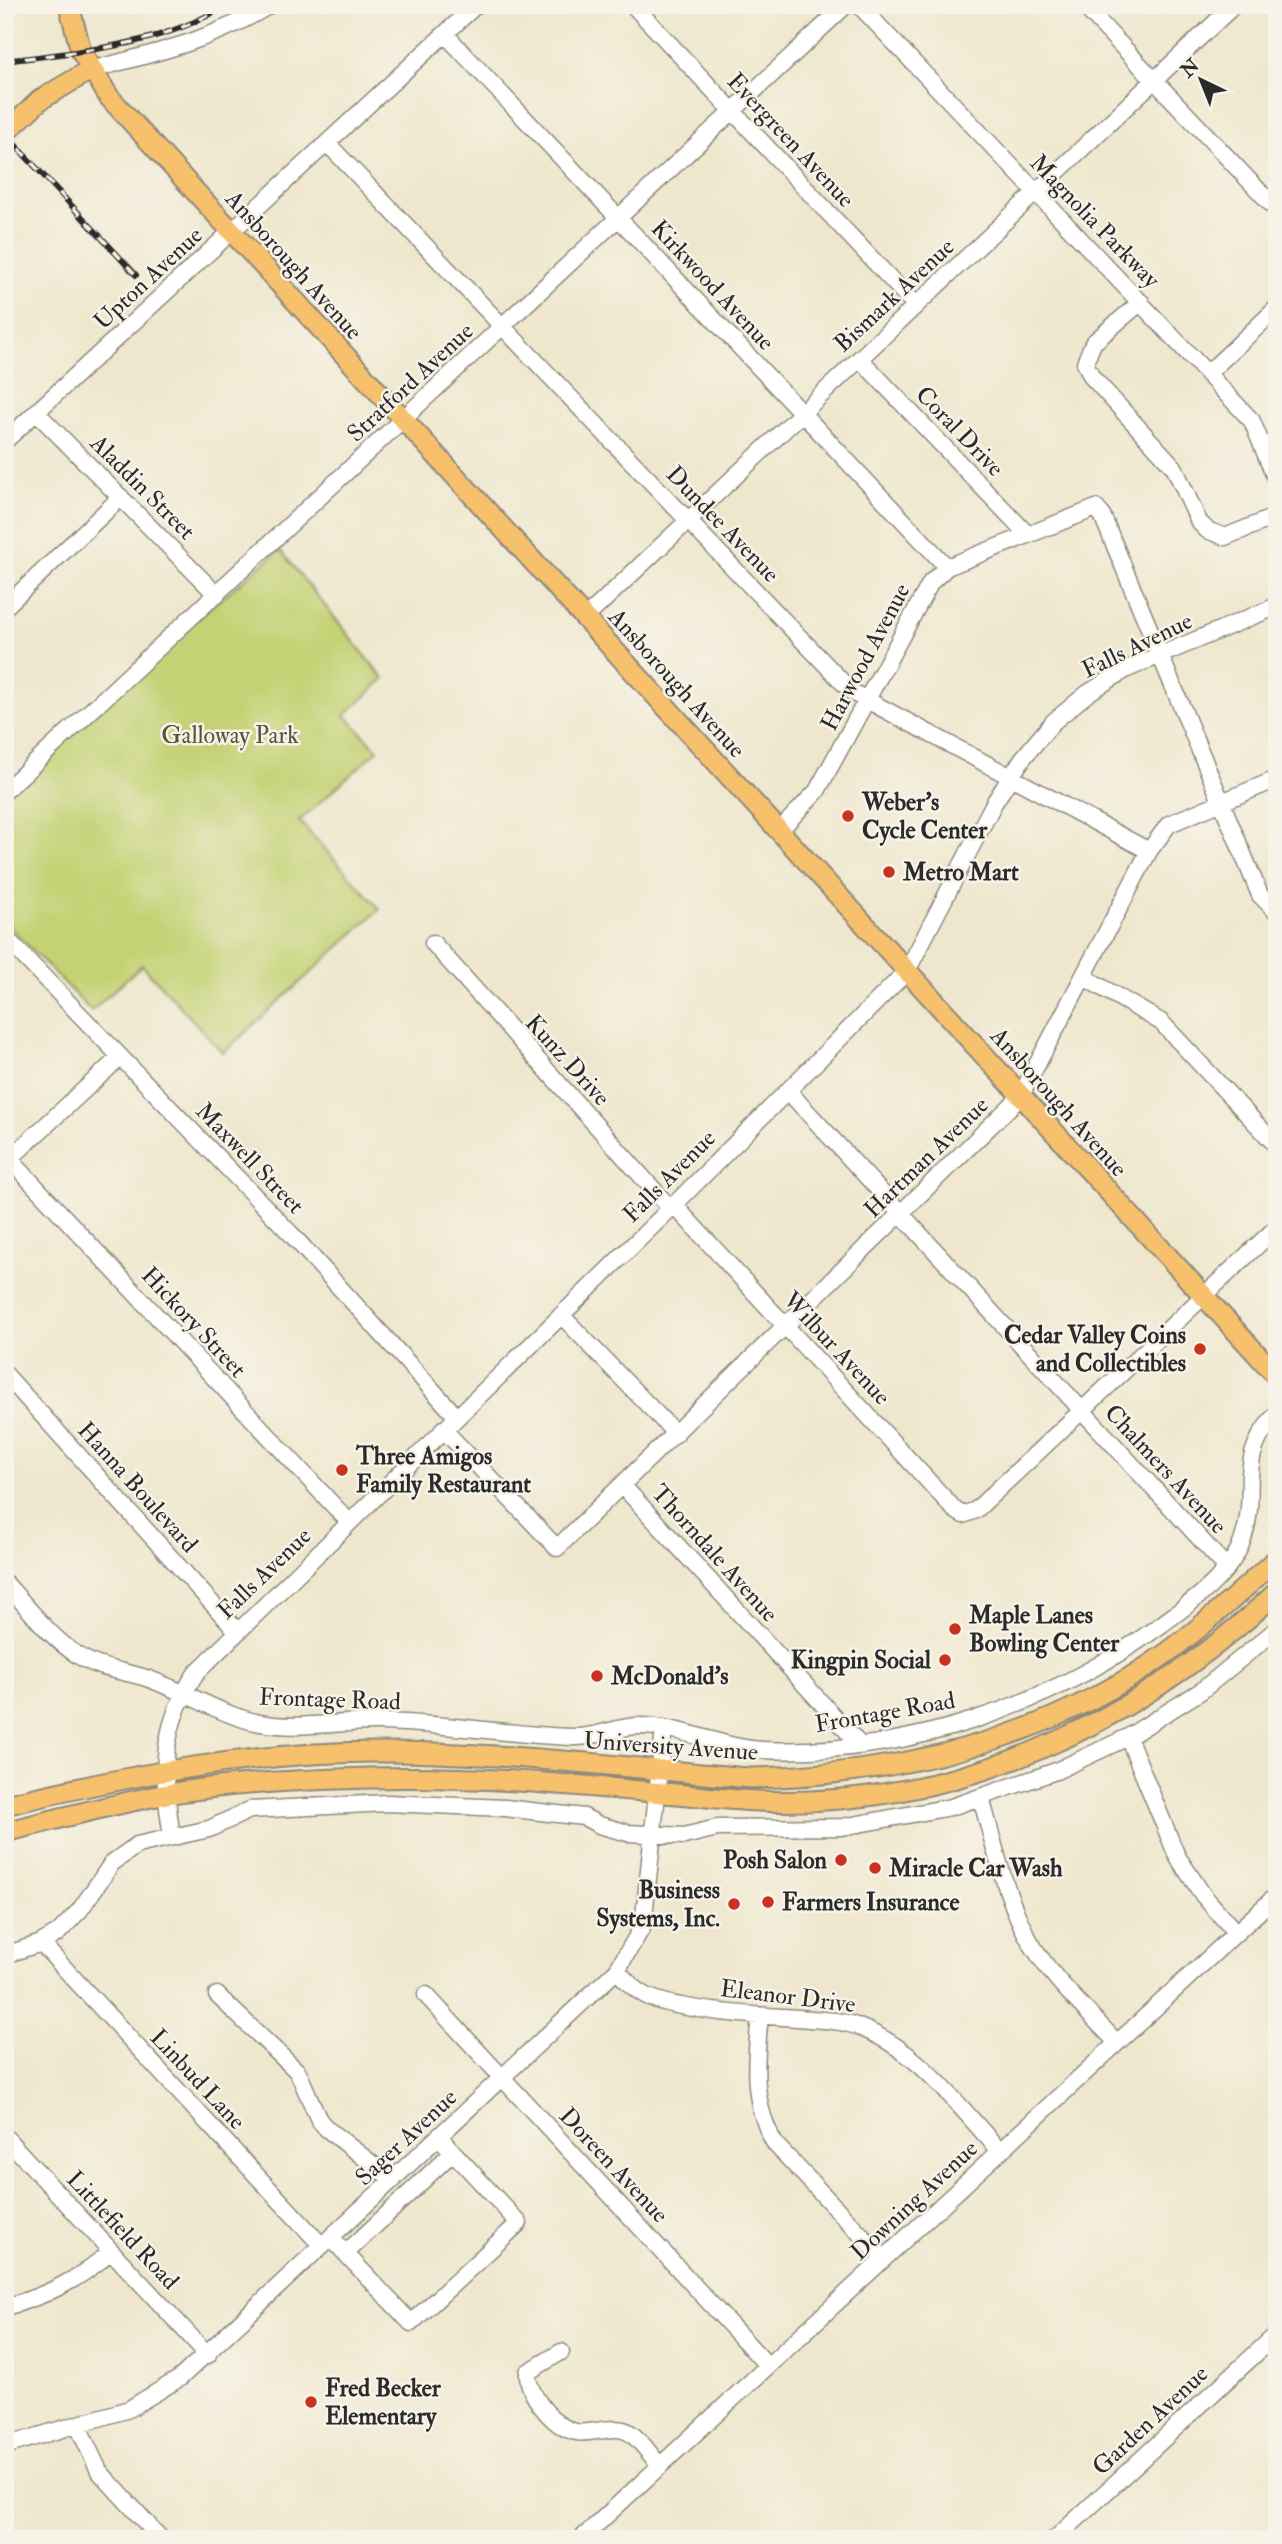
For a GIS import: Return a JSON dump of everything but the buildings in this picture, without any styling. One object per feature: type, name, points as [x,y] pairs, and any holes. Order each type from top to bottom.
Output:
[{"type":"main road","name":"Ansborough Avenue","points":[[69,5],[81,51],[90,70],[109,97],[1277,1377]]},
{"type":"main road","points":[[5,133],[40,100],[90,70]]},
{"type":"main road","name":"University Avenue","points":[[5,1805],[165,1770],[261,1758],[370,1752],[468,1754],[751,1777],[863,1770],[934,1757],[1006,1737],[1072,1708],[1146,1666],[1224,1608],[1277,1558]]},
{"type":"main road","name":"University Avenue","points":[[5,1832],[165,1795],[266,1783],[370,1778],[659,1792],[754,1801],[832,1799],[907,1789],[993,1767],[1078,1733],[1149,1694],[1235,1630],[1277,1592]]},
{"type":"street","points":[[90,70],[194,43],[222,32],[270,5]]},
{"type":"street","name":"Upton Avenue","points":[[9,432],[37,412],[476,5]]},
{"type":"street","name":"Evergreen Avenue","points":[[633,5],[916,306]]},
{"type":"street","name":"Stratford Avenue","points":[[5,792],[846,5]]},
{"type":"street","name":"Magnolia Parkway","points":[[859,5],[1252,421],[1277,482]]},
{"type":"street","points":[[1083,5],[1277,210]]},
{"type":"street","name":"Bismark Avenue","points":[[585,618],[1234,5]]},
{"type":"street","name":"Kirkwood Avenue","points":[[444,34],[947,568]]},
{"type":"street","name":"Dundee Avenue","points":[[327,143],[852,692],[1149,852]]},
{"type":"street","points":[[1141,302],[1094,343],[1085,363],[1092,377],[1174,467],[1199,522],[1207,530],[1225,537],[1277,516]]},
{"type":"street","points":[[1207,374],[1277,308]]},
{"type":"street","name":"Coral Drive","points":[[860,359],[1027,534]]},
{"type":"street","name":"Aladdin Street","points":[[37,412],[217,595]]},
{"type":"street","points":[[1261,440],[1277,433]]},
{"type":"street","points":[[5,607],[121,498]]},
{"type":"street","name":"Harwood Avenue","points":[[779,831],[817,790],[868,701],[920,600],[931,583],[947,568],[1096,508],[1102,515],[1161,654]]},
{"type":"street","name":"Falls Avenue","points":[[172,1837],[165,1795],[169,1728],[183,1692],[195,1673],[672,1207],[907,971],[1010,777],[1037,740],[1070,707],[1107,680],[1161,654],[1277,606]]},
{"type":"street","points":[[1161,654],[1260,895],[1277,912]]},
{"type":"street","name":"Hartman Avenue","points":[[443,1429],[557,1548],[1020,1097],[1149,852],[1169,824],[1277,779]]},
{"type":"street","name":"Maxwell Street","points":[[5,937],[296,1238],[456,1416]]},
{"type":"street","name":"Kunz Drive","points":[[433,943],[672,1207]]},
{"type":"street","points":[[1084,977],[1161,1022],[1277,1146]]},
{"type":"street","points":[[7,1159],[120,1057]]},
{"type":"street","name":"Chalmers Avenue","points":[[788,1091],[1227,1568]]},
{"type":"street","name":"Hickory Street","points":[[7,1159],[349,1522]]},
{"type":"street","name":"Wilbur Avenue","points":[[672,1207],[786,1325],[955,1510],[970,1514],[1082,1410]]},
{"type":"street","points":[[1082,1410],[1277,1227]]},
{"type":"street","points":[[561,1315],[676,1434]]},
{"type":"street","name":"Hanna Boulevard","points":[[5,1374],[237,1631]]},
{"type":"street","name":"Frontage Road","points":[[5,1583],[61,1643],[82,1658],[106,1669],[143,1677],[245,1718],[272,1724],[380,1722],[574,1737],[625,1727],[664,1728],[694,1732],[724,1746],[740,1748],[789,1750],[860,1745],[954,1725],[1013,1706],[1102,1663],[1161,1624],[1227,1568],[1238,1551],[1247,1525],[1250,1455],[1261,1432],[1277,1413]]},
{"type":"street","name":"Thorndale Avenue","points":[[622,1485],[860,1745]]},
{"type":"street","points":[[5,1955],[41,1943],[70,1922],[112,1863],[137,1845],[209,1829],[250,1810],[378,1803],[565,1814],[628,1833],[653,1836],[684,1836],[717,1828],[842,1827],[916,1815],[981,1798],[1056,1771],[1128,1737],[1201,1691],[1277,1629]]},
{"type":"street","name":"Sager Avenue","points":[[5,2446],[78,2426],[149,2399],[208,2355],[617,1970],[643,1926],[664,1728]]},
{"type":"street","points":[[1128,1737],[1177,1856],[1203,1895],[1236,1933]]},
{"type":"street","points":[[981,1798],[1010,1896],[1027,1935],[1051,1971],[1117,2043]]},
{"type":"street","name":"Downing Avenue","points":[[582,2539],[1277,1895]]},
{"type":"street","name":"Linbud Lane","points":[[41,1943],[327,2242],[346,2253],[411,2323],[519,2222],[453,2152]]},
{"type":"street","name":"Eleanor Drive","points":[[617,1970],[636,1989],[656,2000],[760,2016],[853,2024],[889,2041],[922,2066],[1000,2151]]},
{"type":"street","points":[[217,1995],[298,2073],[319,2120],[327,2129],[393,2180]]},
{"type":"street","name":"Doreen Avenue","points":[[426,1995],[768,2366]]},
{"type":"street","points":[[760,2016],[755,2063],[757,2103],[763,2124],[775,2144],[884,2259]]},
{"type":"street","points":[[346,2253],[453,2152],[439,2137]]},
{"type":"street","name":"Littlefield Road","points":[[8,2145],[208,2355]]},
{"type":"street","points":[[5,2307],[37,2299],[68,2284],[111,2251]]},
{"type":"street","name":"Garden Avenue","points":[[1055,2539],[1277,2334]]},
{"type":"street","points":[[561,2352],[528,2372],[527,2383],[532,2396],[566,2429],[578,2433],[629,2432],[660,2466]]},
{"type":"street","points":[[78,2426],[99,2471],[161,2539]]},
{"type":"green space","name":"Galloway Park","points":[[280,550],[384,679],[345,715],[378,750],[299,821],[380,909],[223,1053],[142,965],[91,1011],[5,922],[5,797],[155,653]]},
{"type":"railway","points":[[5,61],[90,50],[147,39],[201,19],[226,5]]},
{"type":"railway","points":[[5,134],[136,275]]},
{"type":"place","name":"Weber's Cycle Center","points":[[848,816]]},
{"type":"place","name":"Metro Mart","points":[[889,872]]},
{"type":"place","name":"Cedar Valley Coins and Collectibles","points":[[1200,1349]]},
{"type":"place","name":"Three Amigos Family Restaurant","points":[[342,1470]]},
{"type":"place","name":"Maple Lanes Bowling Center","points":[[955,1629]]},
{"type":"place","name":"Kingpin Social","points":[[945,1660]]},
{"type":"place","name":"McDonald's","points":[[597,1676]]},
{"type":"place","name":"Posh Salon","points":[[841,1860]]},
{"type":"place","name":"Miracle Car Wash","points":[[875,1868]]},
{"type":"place","name":"Farmers Insurance","points":[[768,1902]]},
{"type":"place","name":"Business Systems, Inc.","points":[[734,1904]]},
{"type":"place","name":"Fred Becker Elementary","points":[[311,2402]]}]
